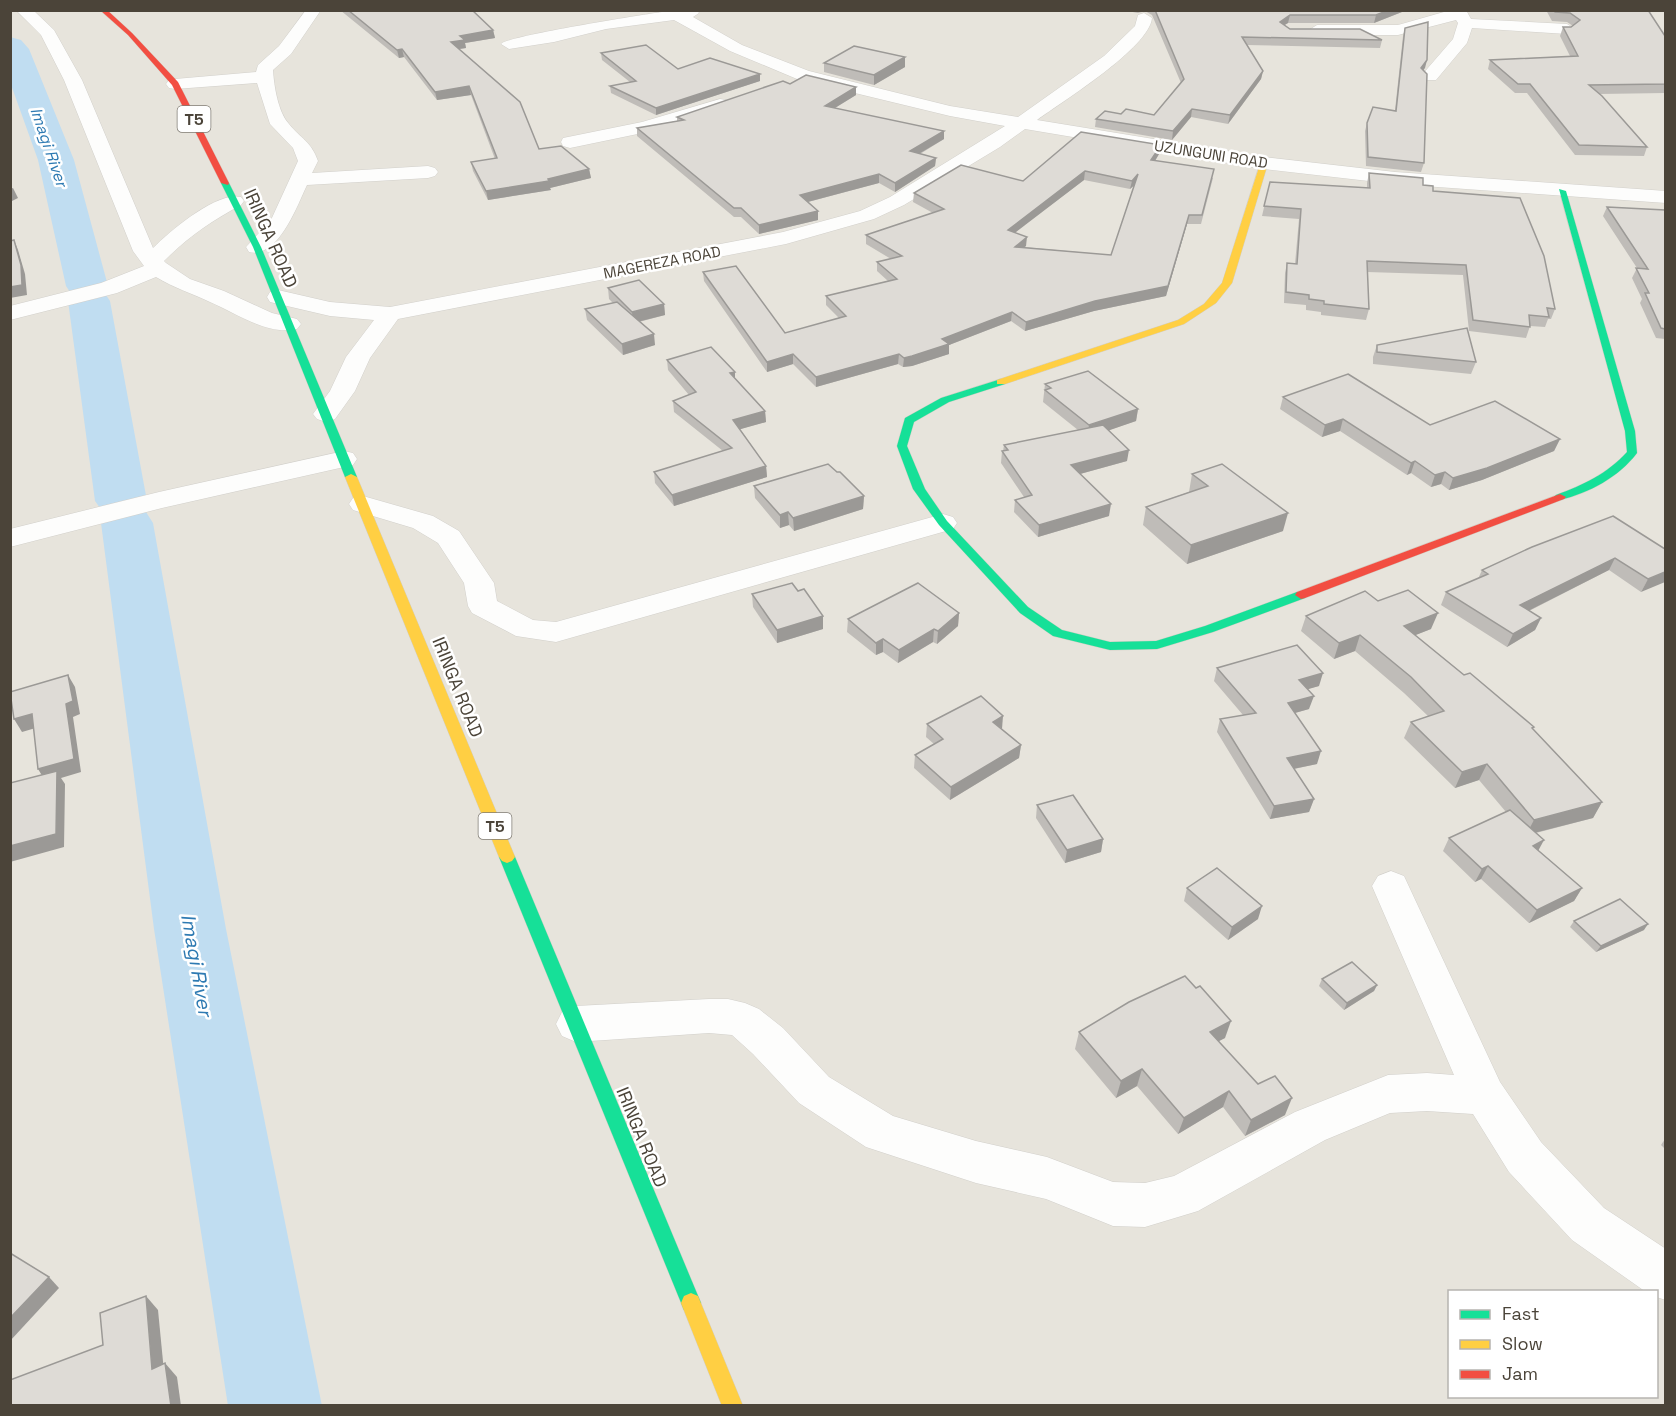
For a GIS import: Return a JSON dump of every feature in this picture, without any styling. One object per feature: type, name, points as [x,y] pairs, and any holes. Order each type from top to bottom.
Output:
[{"type":"main road","name":"IRINGA ROAD","points":[[103,10],[130,34],[175,84],[257,247],[733,1406]]},
{"type":"main road","points":[[1264,163],[1227,283],[1221,297],[1209,308],[1181,322],[945,400],[909,420],[902,447],[919,489],[943,523],[1023,610],[1058,633],[1110,646],[1157,645],[1209,629],[1590,486],[1618,470],[1632,453],[1630,432],[1562,191]]},
{"type":"street","points":[[23,10],[48,33],[72,80],[144,251],[155,265],[182,284],[216,296],[265,319],[289,324]]},
{"type":"street","points":[[257,247],[280,222],[308,161],[303,145],[282,128],[274,118],[263,77],[264,69],[285,50],[304,27],[314,10]]},
{"type":"street","points":[[509,44],[554,37],[606,24],[700,10]]},
{"type":"street","name":"UZUNGUNI ROAD","points":[[673,13],[736,48],[803,75],[950,111],[1264,163],[1395,178],[1665,197]]},
{"type":"street","points":[[1430,76],[1461,40],[1461,16]]},
{"type":"street","points":[[1299,30],[1398,30],[1461,16],[1567,29]]},
{"type":"street","name":"MAGEREZA ROAD","points":[[278,297],[330,309],[390,314],[786,238],[837,225],[897,201],[1023,124],[1110,60],[1143,27],[1144,18]]},
{"type":"street","points":[[782,82],[803,75]]},
{"type":"street","points":[[175,84],[263,77]]},
{"type":"street","points":[[570,142],[645,128],[738,98]]},
{"type":"street","points":[[298,180],[428,171]]},
{"type":"street","points":[[10,313],[109,288],[155,265],[178,234],[234,201]]},
{"type":"street","points":[[326,414],[342,392],[358,357],[390,314]]},
{"type":"street","points":[[10,538],[159,500],[344,459]]},
{"type":"street","points":[[363,504],[423,522],[448,537],[479,583],[483,606],[527,629],[556,632],[943,523]]},
{"type":"street","points":[[1391,886],[1485,1096],[1525,1156],[1588,1224],[1665,1277]]},
{"type":"street","points":[[576,1023],[709,1016],[728,1016],[745,1021],[814,1090],[880,1134],[976,1162],[1047,1178],[1113,1204],[1145,1205],[1182,1196],[1310,1126],[1353,1106],[1388,1094],[1427,1092],[1485,1096]]},
{"type":"shaded area","points":[[10,11],[1665,11],[1665,1405],[11,1405]]},
{"type":"building","points":[[348,10],[472,10],[493,30],[460,36],[465,40],[451,42],[520,102],[539,149],[561,146],[589,169],[548,179],[549,181],[486,191],[471,162],[497,158],[469,86],[435,92],[402,49],[397,50]]},
{"type":"building","points":[[1155,10],[1389,10],[1376,15],[1290,15],[1280,22],[1290,29],[1360,29],[1382,40],[1242,37],[1263,71],[1230,115],[1192,109],[1173,131],[1096,119],[1105,111],[1121,114],[1126,109],[1154,115],[1184,79]]},
{"type":"building","points":[[1554,10],[1648,10],[1665,36],[1665,84],[1589,85],[1602,96],[1647,147],[1579,145],[1530,84],[1518,84],[1490,60],[1578,56],[1563,27],[1571,27],[1580,20],[1570,13]]},
{"type":"building","points":[[1428,22],[1427,60],[1421,68],[1427,74],[1424,163],[1368,157],[1367,123],[1373,107],[1396,111],[1405,28]]},
{"type":"building","points":[[646,45],[678,69],[710,58],[760,74],[656,108],[610,86],[636,81],[601,53]]},
{"type":"building","points":[[854,46],[905,57],[874,75],[824,63]]},
{"type":"building","points":[[806,75],[856,87],[825,106],[944,131],[910,151],[936,158],[895,183],[879,174],[800,195],[818,211],[759,225],[741,208],[734,208],[637,128],[684,120],[677,117],[783,81],[790,84]]},
{"type":"building","points":[[1081,132],[1161,145],[1151,160],[1214,169],[1202,215],[1189,215],[1168,286],[1095,301],[1026,322],[1012,312],[942,339],[949,344],[904,358],[899,354],[816,377],[793,354],[767,362],[703,272],[736,266],[785,333],[846,316],[826,296],[897,279],[877,262],[902,256],[866,235],[944,209],[914,193],[961,165],[1023,181]],"holes":[[[1085,171],[1132,181],[1138,174],[1111,255],[1015,247],[1027,237],[1008,230]]]},
{"type":"building","points":[[1369,173],[1423,178],[1423,185],[1433,186],[1433,191],[1520,198],[1544,256],[1555,309],[1547,308],[1549,317],[1529,315],[1530,327],[1473,320],[1466,265],[1367,261],[1369,309],[1324,304],[1324,301],[1309,299],[1309,295],[1286,292],[1287,263],[1297,264],[1301,209],[1264,206],[1270,182],[1370,188]]},
{"type":"building","points":[[1607,207],[1665,210],[1665,329],[1661,328],[1645,293],[1649,293],[1636,268],[1648,269]]},
{"type":"building","points":[[14,240],[21,265],[22,285],[10,287],[10,241]]},
{"type":"building","points":[[639,280],[664,304],[632,312],[608,288]]},
{"type":"building","points":[[617,302],[654,334],[622,344],[585,309]]},
{"type":"building","points":[[1467,328],[1476,362],[1377,352],[1377,345]]},
{"type":"building","points":[[711,347],[735,372],[730,373],[765,411],[733,420],[766,466],[672,495],[654,472],[732,448],[673,401],[696,392],[667,360]]},
{"type":"building","points":[[1088,371],[1138,409],[1089,425],[1045,390],[1051,388],[1045,384]]},
{"type":"building","points":[[1348,374],[1430,425],[1495,401],[1560,439],[1487,468],[1453,478],[1445,472],[1435,475],[1415,461],[1411,463],[1343,419],[1325,425],[1283,397]]},
{"type":"building","points":[[1103,425],[1129,450],[1071,465],[1111,504],[1039,525],[1015,500],[1032,495],[1002,451],[1008,450],[1004,445]]},
{"type":"building","points":[[828,464],[840,472],[864,496],[793,518],[788,512],[780,515],[754,486]]},
{"type":"building","points":[[1222,464],[1288,513],[1191,545],[1146,507],[1208,486],[1192,474]]},
{"type":"building","points":[[1613,516],[1665,549],[1665,572],[1648,579],[1615,558],[1520,605],[1541,618],[1513,634],[1446,592],[1488,574],[1482,570],[1532,547]]},
{"type":"building","points":[[792,583],[798,591],[804,589],[823,616],[777,630],[752,594]]},
{"type":"building","points":[[918,583],[959,613],[938,631],[934,629],[899,650],[883,639],[876,643],[848,619]]},
{"type":"building","points":[[1408,590],[1438,613],[1404,626],[1464,675],[1470,673],[1534,727],[1532,728],[1602,802],[1534,820],[1487,764],[1462,772],[1411,722],[1444,711],[1411,677],[1360,635],[1339,643],[1306,616],[1365,591],[1378,601]]},
{"type":"building","points":[[1297,645],[1323,673],[1299,680],[1314,696],[1288,703],[1321,751],[1287,758],[1314,799],[1274,806],[1220,719],[1256,713],[1217,668]]},
{"type":"building","points":[[68,675],[73,701],[66,704],[74,759],[38,769],[32,714],[14,719],[10,692]]},
{"type":"building","points":[[981,696],[1003,716],[993,722],[1021,745],[951,787],[915,755],[943,739],[927,724]]},
{"type":"building","points":[[57,771],[56,834],[10,846],[10,783]]},
{"type":"building","points":[[1073,795],[1103,839],[1067,850],[1037,805]]},
{"type":"building","points":[[1510,810],[1544,840],[1533,846],[1582,888],[1537,910],[1488,866],[1482,869],[1449,838]]},
{"type":"building","points":[[1217,868],[1262,906],[1232,927],[1187,888]]},
{"type":"building","points":[[1620,899],[1648,924],[1601,946],[1574,921]]},
{"type":"building","points":[[1352,962],[1377,985],[1347,1003],[1322,979]]},
{"type":"building","points":[[1185,976],[1196,988],[1200,986],[1231,1021],[1210,1032],[1258,1084],[1275,1076],[1292,1098],[1251,1120],[1229,1091],[1184,1118],[1142,1069],[1121,1081],[1079,1032],[1129,1002]]},
{"type":"building","points":[[10,1253],[49,1277],[10,1318]]},
{"type":"building","points":[[146,1296],[152,1369],[165,1363],[171,1406],[10,1406],[10,1380],[103,1345],[100,1313]]},
{"type":"waterway","name":"Imagi River","points":[[10,46],[14,49],[56,160],[87,286]]},
{"type":"waterway","name":"Imagi River","points":[[89,301],[121,501]]},
{"type":"waterway","name":"Imagi River","points":[[127,523],[190,929],[275,1406]]},
{"type":"traffic: fast","points":[[225,183],[257,247],[351,477]]},
{"type":"traffic: fast","points":[[1560,497],[1608,475],[1632,453],[1630,431],[1562,191]]},
{"type":"traffic: fast","points":[[1001,382],[945,400],[909,420],[902,446],[919,489],[943,523],[1024,610],[1058,633],[1110,646],[1157,645],[1209,629],[1301,595]]},
{"type":"traffic: fast","points":[[507,857],[691,1303]]},
{"type":"traffic: slow","points":[[1001,382],[1181,322],[1207,306],[1227,283],[1264,163]]},
{"type":"traffic: slow","points":[[351,477],[507,857]]},
{"type":"traffic: slow","points":[[691,1303],[733,1406]]},
{"type":"traffic: jam","points":[[103,10],[130,34],[175,84],[225,183]]},
{"type":"traffic: jam","points":[[1301,595],[1560,497]]}]
